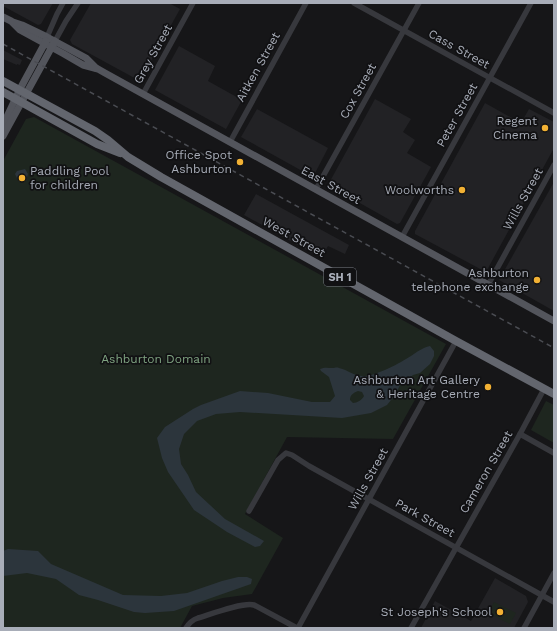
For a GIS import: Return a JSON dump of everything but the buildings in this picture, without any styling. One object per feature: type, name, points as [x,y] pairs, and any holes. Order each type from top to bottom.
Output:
[{"type":"highway","name":"West Street","points":[[3,81],[95,131],[128,157]]},
{"type":"highway","name":"West Street","points":[[3,92],[98,144],[128,157],[161,177],[456,342],[554,394]]},
{"type":"main road","name":"East Street","points":[[3,17],[22,24],[50,42],[86,58],[98,69],[554,321]]},
{"type":"main road","points":[[3,136],[23,91],[50,42]]},
{"type":"main road","points":[[3,125],[19,101]]},
{"type":"street","points":[[50,42],[57,14],[63,3]]},
{"type":"street","points":[[50,42],[66,22],[78,3]]},
{"type":"street","name":"Grey Street","points":[[143,94],[193,3]]},
{"type":"street","name":"Aitken Street","points":[[230,142],[306,3]]},
{"type":"street","name":"Cass Street","points":[[354,3],[554,113]]},
{"type":"street","name":"Cox Street","points":[[316,189],[419,3]]},
{"type":"street","name":"Peter Street","points":[[402,237],[531,3]]},
{"type":"street","name":"Wills Street","points":[[488,284],[554,165]]},
{"type":"street","name":"Wills Street","points":[[297,628],[456,342]]},
{"type":"street","name":"Cameron Street","points":[[411,628],[544,389]]},
{"type":"street","points":[[520,434],[554,453]]},
{"type":"street","name":"Park Street","points":[[249,511],[278,460],[286,453],[554,602]]},
{"type":"street","points":[[524,628],[554,573]]},
{"type":"street","points":[[186,628],[192,620],[246,604],[254,605],[297,628]]},
{"type":"shaded area","points":[[3,3],[53,3],[41,24],[38,25],[3,6]]},
{"type":"shaded area","points":[[91,3],[169,3],[180,9],[140,81],[72,44],[70,40]]},
{"type":"shaded area","points":[[179,46],[215,66],[208,81],[242,100],[226,129],[155,90]]},
{"type":"shaded area","points":[[3,50],[22,60],[20,65],[3,59]]},
{"type":"shaded area","points":[[375,99],[411,119],[403,132],[415,140],[407,153],[431,167],[400,223],[397,224],[328,185]]},
{"type":"shaded area","points":[[485,103],[521,123],[529,109],[554,122],[554,148],[487,270],[484,271],[415,234],[415,231]]},
{"type":"shaded area","points":[[257,109],[328,148],[313,177],[241,137]]},
{"type":"shaded area","name":"Paddling Pool for children","points":[[25,169],[28,174],[26,181],[19,182],[15,174],[17,171]]},
{"type":"shaded area","points":[[554,182],[554,311],[499,280]]},
{"type":"shaded area","points":[[256,194],[349,245],[345,254],[328,246],[321,258],[244,215]]},
{"type":"shaded area","points":[[430,346],[434,351],[434,356],[430,364],[420,373],[413,375],[400,385],[395,395],[387,405],[371,413],[342,418],[240,412],[216,414],[197,421],[184,434],[179,449],[181,464],[196,492],[225,519],[264,541],[260,546],[255,547],[227,532],[194,510],[168,472],[162,458],[157,438],[165,427],[201,405],[240,391],[268,393],[312,402],[330,402],[335,396],[329,377],[320,369],[337,368],[361,376],[370,375],[395,365]],"holes":[[[358,391],[362,392],[364,396],[362,399],[353,403],[350,400],[353,393]]]},
{"type":"shaded area","points":[[8,549],[38,551],[51,564],[123,595],[161,596],[187,593],[238,577],[247,577],[252,579],[251,584],[174,611],[145,613],[134,612],[79,595],[56,579],[27,573],[3,576],[3,551]]},
{"type":"shaded area","name":"St Joseph's School","points":[[495,578],[526,596],[528,602],[514,628],[421,628],[435,601],[471,621]]},
{"type":"green space","name":"Ashburton Domain","points":[[34,117],[446,344],[393,439],[287,437],[245,514],[283,538],[252,594],[223,598],[192,606],[180,628],[3,628],[3,161],[26,119]]},
{"type":"green space","points":[[546,401],[554,405],[554,443],[531,430]]},
{"type":"green space","points":[[494,602],[516,613],[510,624],[488,613]]},
{"type":"railway","points":[[3,44],[554,348]]},
{"type":"place","name":"Regent Cinema","points":[[545,128]]},
{"type":"place","name":"Office Spot Ashburton","points":[[240,162]]},
{"type":"place","name":"Paddling Pool for children","points":[[22,178]]},
{"type":"place","name":"Woolworths","points":[[462,190]]},
{"type":"place","name":"Ashburton telephone exchange","points":[[537,280]]},
{"type":"place","name":"Ashburton Art Gallery & Heritage Centre","points":[[488,387]]},
{"type":"place","name":"St Joseph's School","points":[[500,612]]}]
